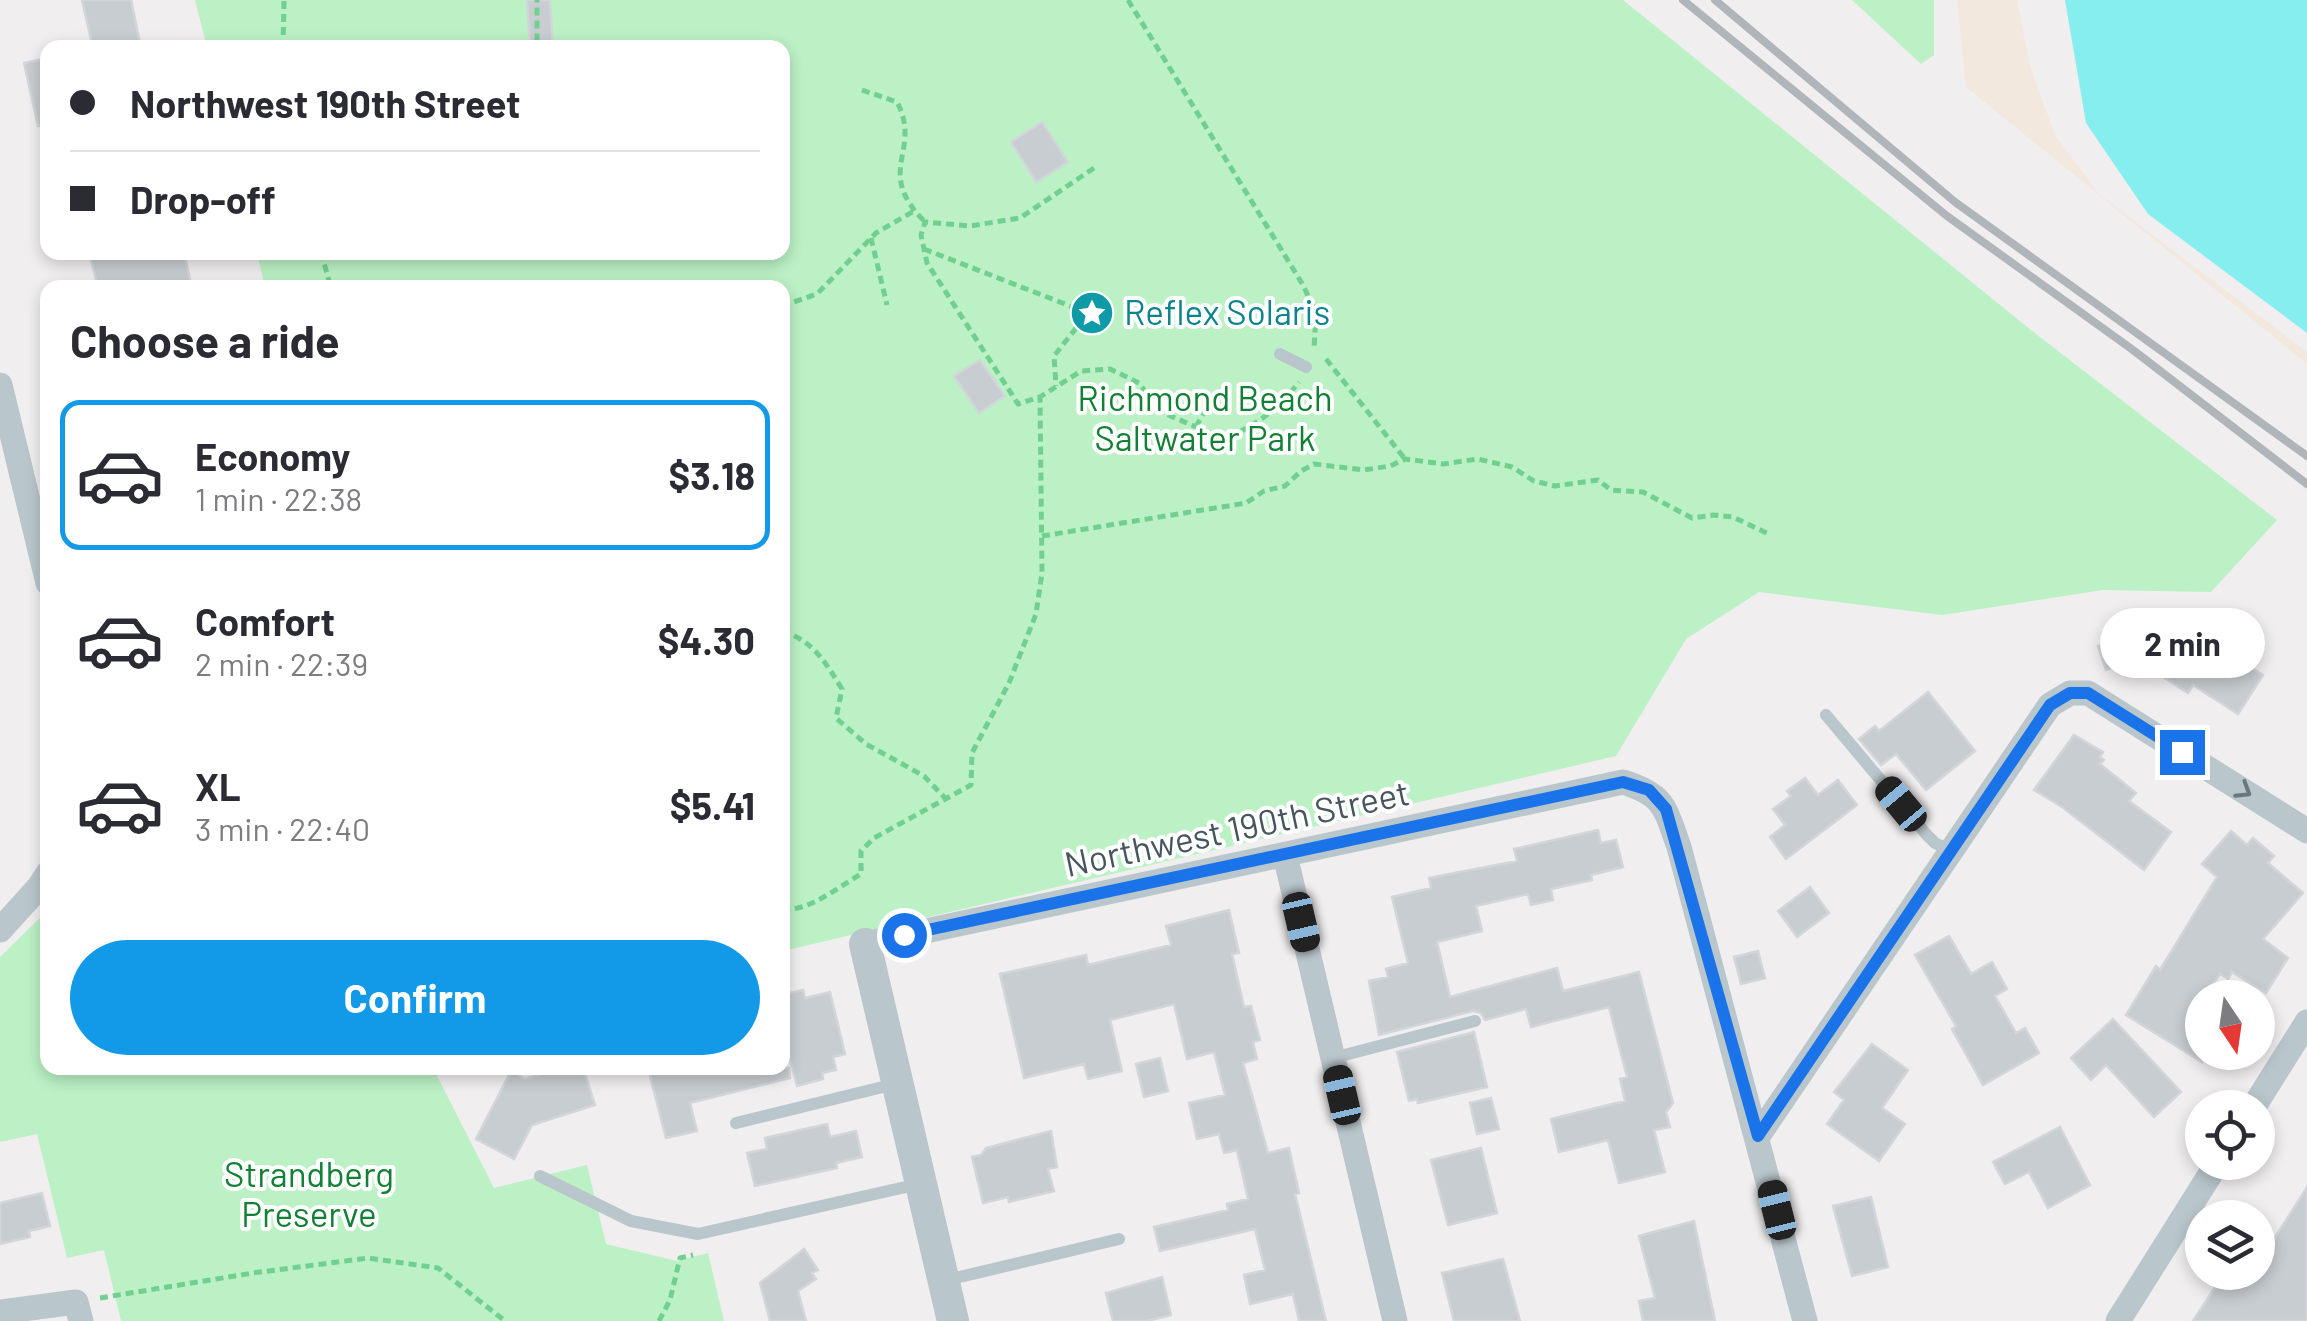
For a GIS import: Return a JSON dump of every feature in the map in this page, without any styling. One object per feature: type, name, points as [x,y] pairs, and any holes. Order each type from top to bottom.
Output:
[{"type":"street","points":[[0,385],[40,549]]},
{"type":"street","points":[[1805,1321],[1758,1136],[2050,705],[2070,693],[2088,693],[2307,830]]},
{"type":"street","name":"Northwest 190th Street","points":[[865,944],[1623,782],[1649,790],[1666,809],[1758,1136]]},
{"type":"street","points":[[1285,854],[1394,1321]]},
{"type":"street","points":[[0,930],[40,886]]},
{"type":"street","points":[[865,944],[953,1321]]},
{"type":"street","points":[[2265,1090],[2304,1032]]},
{"type":"street","points":[[2118,1321],[2207,1180]]},
{"type":"street","points":[[0,1312],[79,1311]]},
{"type":"lane","points":[[1280,354],[1306,367]]},
{"type":"lane","points":[[1826,716],[1935,844],[1951,851]]},
{"type":"lane","points":[[1333,1058],[1475,1022]]},
{"type":"lane","points":[[736,1123],[898,1084]]},
{"type":"lane","points":[[540,1176],[631,1222],[698,1234],[921,1183]]},
{"type":"lane","points":[[944,1281],[1119,1238]]},
{"type":"path","points":[[284,0],[284,40]]},
{"type":"path","points":[[536,0],[538,40]]},
{"type":"path","points":[[925,222],[921,235],[927,263],[1018,404],[1040,397],[1081,371],[1110,369],[1139,383],[1159,411],[1224,439],[1255,426],[1278,408],[1316,346],[1316,313],[1304,285],[1128,0]]},
{"type":"path","points":[[862,90],[897,102],[905,118],[907,134],[900,153],[899,176],[905,202],[925,222],[970,226],[1020,218],[1094,168]]},
{"type":"path","points":[[790,303],[817,294],[871,238],[914,211]]},
{"type":"path","points":[[871,238],[887,305]]},
{"type":"path","points":[[924,249],[1088,313],[1054,356],[1056,386]]},
{"type":"path","points":[[1316,346],[1404,459]]},
{"type":"path","points":[[1196,427],[1213,395]]},
{"type":"path","points":[[790,908],[823,898],[861,874],[860,851],[874,838],[971,785],[972,753],[1009,683],[1036,614],[1042,573],[1040,397]]},
{"type":"path","points":[[1042,536],[1246,503],[1264,491],[1285,486],[1314,464],[1364,470],[1390,466],[1404,459],[1443,464],[1478,460],[1512,467],[1555,486],[1598,480],[1611,490],[1643,492],[1692,518],[1733,518],[1771,535]]},
{"type":"path","points":[[790,633],[816,648],[842,689],[836,718],[866,744],[924,776],[946,799]]},
{"type":"path","points":[[79,1311],[252,1273],[368,1258],[438,1268],[505,1321]]},
{"type":"path","points":[[660,1321],[670,1300],[680,1258]]},
{"type":"green space","name":"Richmond Beach Saltwater Park","points":[[195,0],[1623,0],[2036,334],[2277,520],[2211,592],[2103,590],[1942,615],[1759,592],[1686,639],[1616,756],[790,949],[790,280],[263,280],[259,260],[790,260],[790,40],[205,40]]},
{"type":"green space","points":[[1852,0],[1934,0],[1934,55],[1921,64]]},
{"type":"green space","name":"Strandberg Preserve","points":[[40,918],[40,1075],[437,1075],[494,1188],[587,1165],[606,1244],[677,1261],[708,1253],[724,1321],[121,1321],[104,1250],[67,1258],[37,1134],[0,1142],[0,957]]},
{"type":"sand","points":[[1957,0],[2017,0],[2030,66],[2055,135],[2099,194],[2307,352],[2307,364],[1966,87]]},
{"type":"water","points":[[2065,0],[2307,0],[2307,333],[2148,214],[2086,123]]},
{"type":"building","points":[[82,0],[131,0],[139,40],[91,40]]},
{"type":"building","points":[[527,0],[550,0],[552,40],[530,40]]},
{"type":"building","points":[[40,60],[40,126],[38,126],[24,63]]},
{"type":"building","points":[[1042,122],[1068,162],[1036,182],[1011,142]]},
{"type":"building","points":[[91,260],[186,260],[190,280],[96,280]]},
{"type":"building","points":[[980,360],[1005,396],[979,413],[954,376]]},
{"type":"building","points":[[2184,634],[2232,663],[2235,658],[2263,675],[2238,714],[2193,685],[2188,693],[2151,669],[2171,637],[2179,642]]},
{"type":"building","points":[[2123,638],[2130,662],[2106,670],[2098,646]]},
{"type":"building","points":[[1928,692],[1975,751],[1926,790],[1896,754],[1881,765],[1859,739],[1875,726],[1879,731]]},
{"type":"building","points":[[2074,735],[2103,752],[2100,764],[2136,793],[2129,801],[2171,832],[2144,870],[2034,790]]},
{"type":"building","points":[[1805,778],[1818,795],[1838,780],[1857,805],[1786,859],[1770,837],[1785,825],[1773,809],[1791,796],[1787,791]]},
{"type":"building","points":[[1598,830],[1601,843],[1616,840],[1623,867],[1591,875],[1592,880],[1551,889],[1553,900],[1531,905],[1528,894],[1476,906],[1482,931],[1437,942],[1450,997],[1557,968],[1563,991],[1639,972],[1673,1103],[1666,1112],[1670,1127],[1654,1130],[1665,1172],[1619,1183],[1608,1140],[1559,1152],[1551,1119],[1625,1101],[1620,1079],[1627,1077],[1609,1007],[1531,1027],[1526,1009],[1485,1020],[1481,1013],[1473,1011],[1379,1035],[1369,981],[1388,977],[1386,969],[1408,963],[1392,897],[1431,888],[1429,878],[1517,861],[1514,849]]},
{"type":"building","points":[[2231,831],[2247,845],[2253,838],[2274,856],[2268,863],[2303,893],[2263,939],[2288,958],[2274,980],[2245,980],[2232,972],[2228,979],[2220,974],[2216,980],[2185,980],[2185,1051],[2126,1015],[2156,966],[2160,970],[2217,877],[2202,864]]},
{"type":"building","points":[[1810,887],[1829,913],[1797,937],[1778,911]]},
{"type":"building","points":[[1229,910],[1239,953],[1232,954],[1244,1007],[1251,1006],[1260,1040],[1253,1042],[1257,1059],[1243,1063],[1268,1153],[1289,1148],[1299,1193],[1295,1194],[1326,1321],[1299,1321],[1293,1294],[1250,1304],[1244,1275],[1265,1270],[1255,1229],[1160,1251],[1154,1227],[1228,1210],[1227,1204],[1248,1199],[1237,1150],[1224,1153],[1219,1134],[1197,1139],[1189,1103],[1225,1095],[1214,1052],[1187,1059],[1174,1004],[1110,1020],[1122,1071],[1088,1079],[1084,1064],[1024,1078],[1000,974],[1086,955],[1088,965],[1171,945],[1166,926]]},
{"type":"building","points":[[1949,936],[1971,974],[1992,962],[2007,989],[1995,996],[2016,1033],[2025,1028],[2039,1053],[1983,1085],[1952,1029],[1956,1026],[1915,955]]},
{"type":"building","points":[[1758,951],[1765,978],[1741,984],[1734,957]]},
{"type":"building","points":[[803,990],[805,998],[830,992],[845,1054],[833,1057],[836,1070],[822,1073],[823,1079],[797,1086],[790,1059],[790,993]]},
{"type":"building","points":[[2113,1019],[2181,1092],[2154,1117],[2106,1065],[2091,1080],[2071,1058]]},
{"type":"building","points":[[1474,1032],[1487,1087],[1418,1103],[1417,1099],[1409,1101],[1397,1052]]},
{"type":"building","points":[[1872,1044],[1908,1070],[1882,1108],[1905,1124],[1879,1161],[1827,1124],[1844,1100],[1834,1092]]},
{"type":"building","points":[[1160,1058],[1168,1091],[1144,1097],[1136,1064]]},
{"type":"building","points":[[509,1075],[525,1079],[539,1075],[585,1075],[595,1105],[532,1125],[514,1159],[476,1139]]},
{"type":"building","points":[[650,1075],[790,1075],[690,1103],[697,1131],[666,1138]]},
{"type":"building","points":[[1491,1098],[1499,1129],[1477,1134],[1470,1103]]},
{"type":"building","points":[[827,1124],[830,1137],[856,1131],[862,1157],[836,1163],[837,1168],[755,1186],[747,1153],[767,1149],[765,1138]]},
{"type":"building","points":[[2060,1127],[2090,1185],[2048,1208],[2029,1172],[2005,1184],[1993,1162]]},
{"type":"building","points":[[1051,1131],[1057,1167],[1048,1169],[1054,1191],[1009,1202],[1008,1197],[983,1203],[972,1157],[981,1155],[986,1148]]},
{"type":"building","points":[[1481,1148],[1497,1213],[1448,1225],[1431,1160]]},
{"type":"building","points":[[2307,1187],[2307,1321],[2193,1321],[2213,1290],[2275,1290],[2275,1238]]},
{"type":"building","points":[[42,1193],[50,1226],[29,1231],[30,1237],[0,1244],[0,1203]]},
{"type":"building","points":[[1871,1197],[1888,1267],[1852,1276],[1833,1206]]},
{"type":"building","points":[[1694,1221],[1715,1321],[1643,1321],[1639,1301],[1655,1298],[1639,1236]]},
{"type":"building","points":[[804,1249],[818,1270],[812,1273],[816,1279],[798,1291],[806,1321],[770,1321],[760,1283]]},
{"type":"building","points":[[1503,1259],[1520,1321],[1454,1321],[1442,1273]]},
{"type":"building","points":[[1162,1277],[1171,1315],[1147,1321],[1113,1321],[1106,1293]]},
{"type":"railway","points":[[1683,0],[1947,216],[2133,350],[2307,484]]},
{"type":"railway","points":[[1715,0],[1955,202],[2307,456]]},
{"type":"place","name":"Reflex Solaris","points":[[1092,313]]},
{"type":"route","points":[[904,935],[1623,782],[1649,790],[1666,809],[1758,1136],[2050,705],[2070,693],[2088,693],[2182,752]]}]
